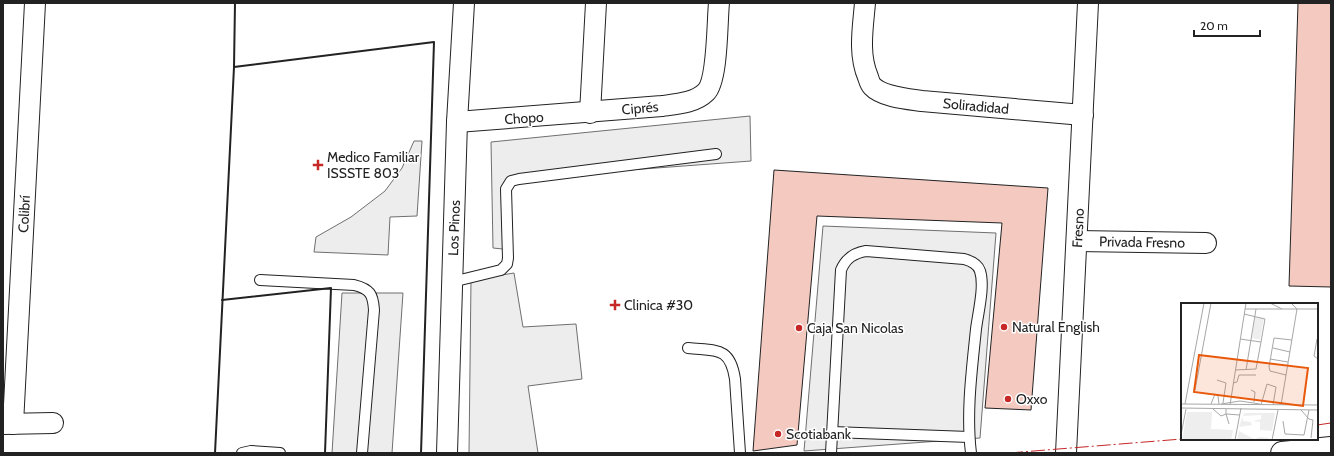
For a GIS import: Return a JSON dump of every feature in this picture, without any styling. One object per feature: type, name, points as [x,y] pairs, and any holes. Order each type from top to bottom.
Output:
[{"type":"main road","points":[[1287,453],[1331,448]]},
{"type":"street","name":"Colibrí","points":[[8,424],[35,3]]},
{"type":"street","name":"Los Pinos","points":[[447,453],[457,122],[464,3]]},
{"type":"street","points":[[590,113],[596,3]]},
{"type":"street","name":"Ciprés","points":[[590,113],[683,103],[696,99],[705,92],[710,87],[715,60],[719,3]]},
{"type":"street","name":"Soliradidad","points":[[865,3],[862,39],[866,72],[872,86],[884,93],[922,101],[1083,115]]},
{"type":"street","name":"Fresno","points":[[1066,453],[1088,3]]},
{"type":"street","name":"Chopo","points":[[457,122],[590,113]]},
{"type":"street","name":"Privada Fresno","points":[[1077,241],[1206,243]]},
{"type":"street","points":[[8,424],[53,423]]},
{"type":"lane","points":[[452,282],[501,270],[507,264],[505,193],[507,184],[511,181],[716,154]]},
{"type":"lane","points":[[830,453],[841,270],[844,262],[850,256],[866,250],[970,260],[980,270],[982,286],[976,335],[969,437],[971,453]]},
{"type":"lane","points":[[260,280],[354,285],[368,290],[372,296],[374,310],[362,453]]},
{"type":"lane","points":[[688,348],[719,351],[725,354],[733,367],[740,453]]},
{"type":"lane","points":[[832,432],[969,437]]},
{"type":"lane","points":[[242,453],[251,451],[280,453]]},
{"type":"shaded area","points":[[750,116],[751,161],[508,179],[512,250],[493,248],[491,142]]},
{"type":"shaded area","points":[[414,141],[422,141],[417,216],[390,217],[388,255],[314,252],[316,237],[351,217],[385,191],[402,168]]},
{"type":"shaded area","points":[[823,226],[996,233],[980,438],[804,451]]},
{"type":"shaded area","points":[[514,273],[523,327],[576,324],[582,379],[528,386],[538,453],[469,453],[471,280]]},
{"type":"shaded area","points":[[342,293],[403,293],[392,453],[332,453]]},
{"type":"building","points":[[1298,3],[1331,3],[1331,287],[1289,286]]},
{"type":"building","points":[[774,170],[1048,188],[1031,410],[985,408],[1002,223],[817,216],[797,445],[753,451]]},
{"type":"wall","points":[[215,453],[234,67],[235,3]]},
{"type":"wall","points":[[234,67],[434,42],[421,453]]},
{"type":"wall","points":[[222,300],[331,288],[325,453]]},
{"type":"power","points":[[1318,425],[1331,423]]},
{"type":"power","points":[[1009,453],[1181,439]]},
{"type":"place","name":"Medico Familiar ISSSTE 803","points":[[318,165]]},
{"type":"place","name":"Clinica #30","points":[[615,305]]},
{"type":"place","name":"Natural English","points":[[1004,327]]},
{"type":"place","name":"Caja San Nicolas","points":[[799,328]]},
{"type":"place","name":"Oxxo","points":[[1008,399]]},
{"type":"place","name":"Scotiabank","points":[[778,434]]}]
